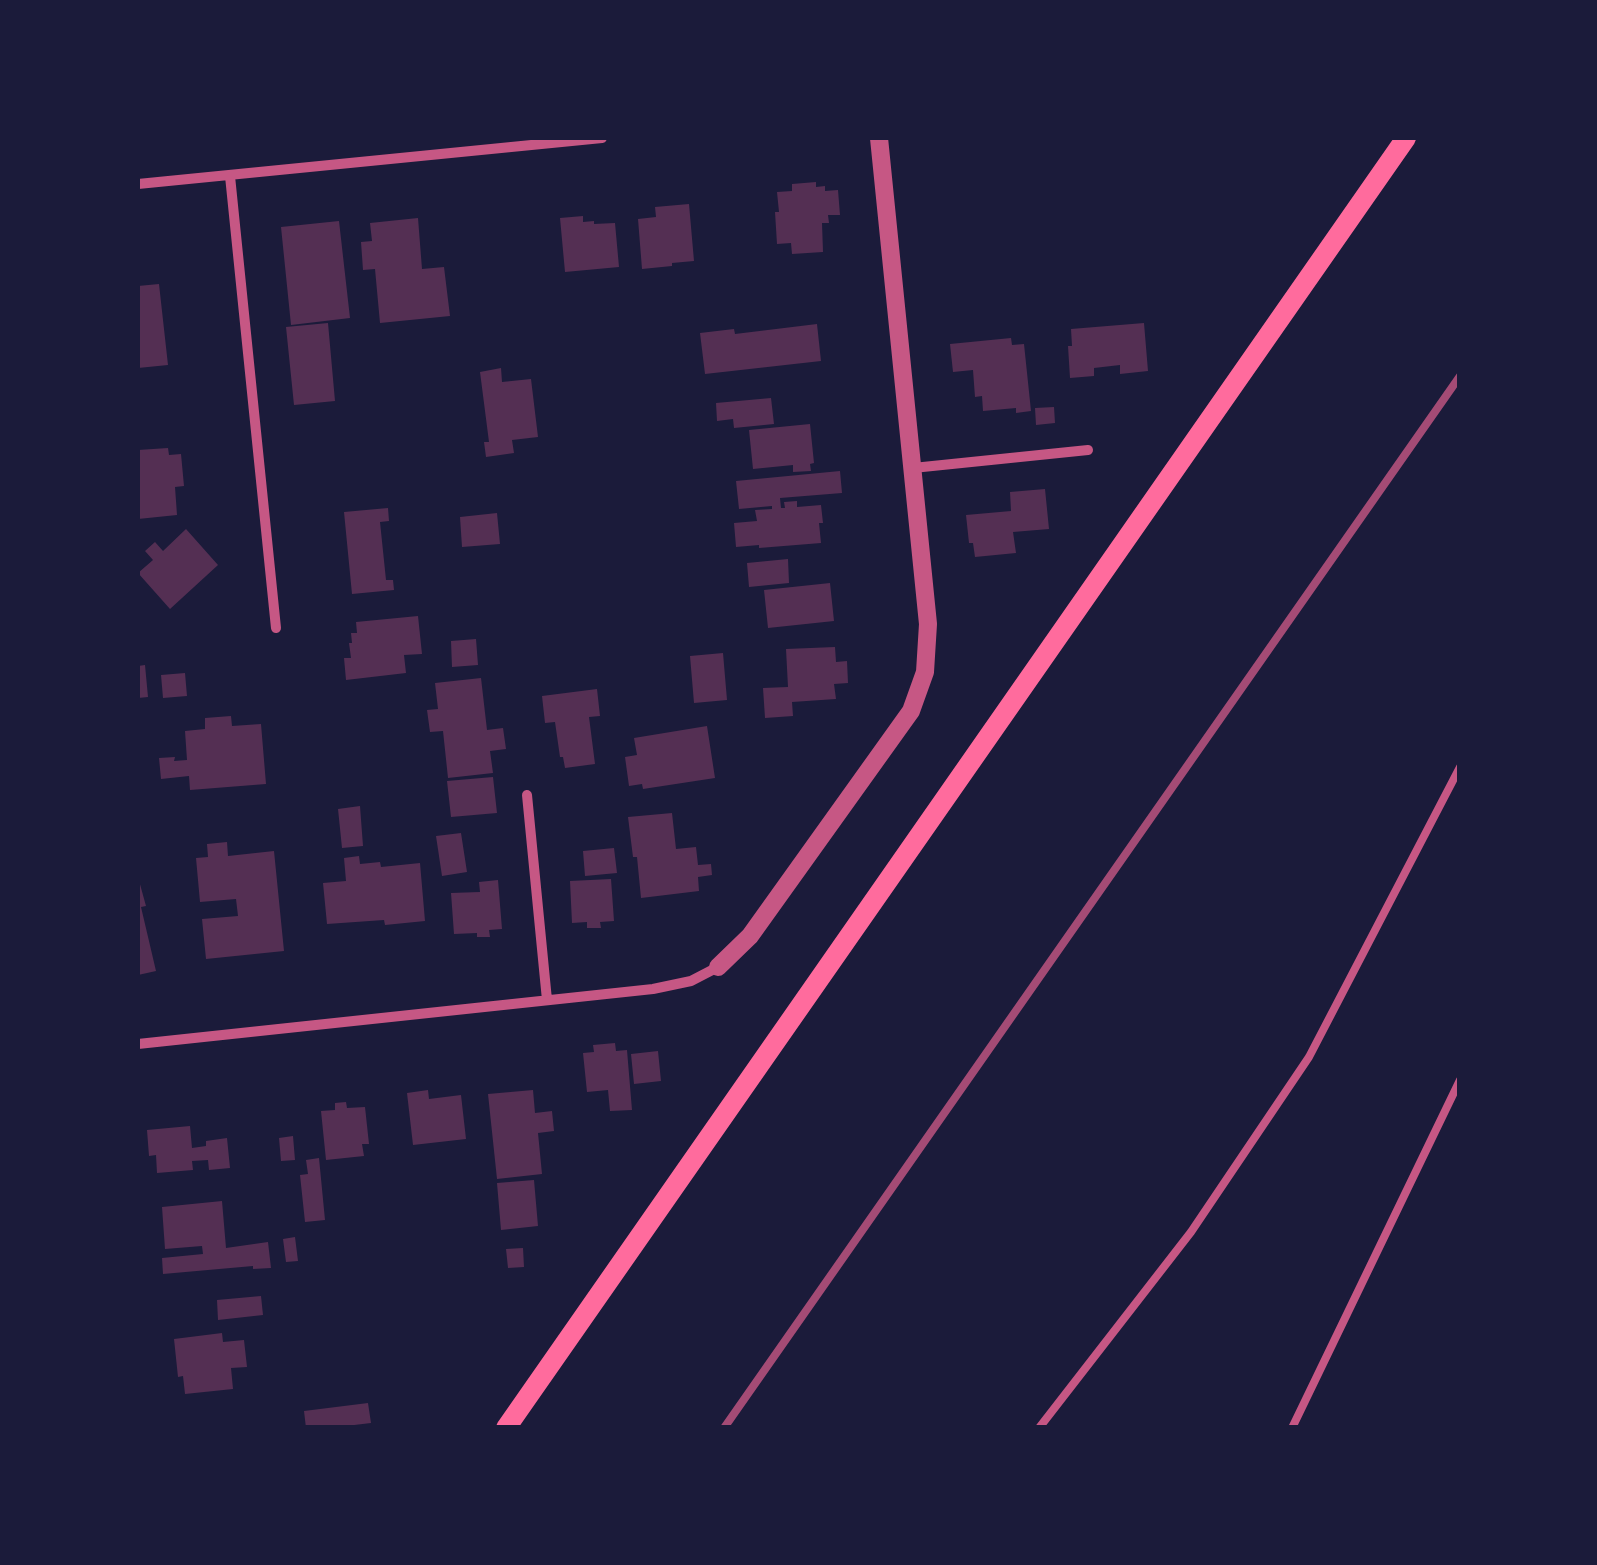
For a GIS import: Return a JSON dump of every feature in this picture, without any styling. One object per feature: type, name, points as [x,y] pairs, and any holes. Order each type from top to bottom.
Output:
[{"type":"main road","points":[[506,1428],[1406,138]]},
{"type":"street","points":[[430,138],[432,154]]},
{"type":"street","points":[[138,184],[602,138]]},
{"type":"street","points":[[138,1044],[653,989],[691,981],[718,967],[750,936],[911,711],[925,672],[928,624],[879,138]]},
{"type":"street","points":[[230,176],[276,628]]},
{"type":"street","points":[[913,468],[1088,450]]},
{"type":"street","points":[[527,794],[547,1000]]},
{"type":"lane","points":[[1039,1428],[1191,1232],[1309,1058],[1460,767]]},
{"type":"lane","points":[[1292,1428],[1460,1080]]},
{"type":"building","points":[[816,182],[816,187],[825,186],[825,191],[838,190],[840,215],[828,215],[829,223],[822,223],[823,252],[792,254],[791,243],[777,244],[777,192],[792,191],[792,184]]},
{"type":"building","points":[[689,204],[694,261],[642,269],[638,219],[656,217],[655,207]]},
{"type":"building","points":[[583,216],[583,222],[615,223],[619,267],[565,272],[560,218]]},
{"type":"building","points":[[418,218],[422,269],[444,267],[450,316],[380,323],[375,269],[363,270],[361,242],[372,241],[370,223]]},
{"type":"building","points":[[339,221],[350,318],[291,325],[281,227]]},
{"type":"building","points":[[159,284],[168,365],[138,368],[138,286]]},
{"type":"building","points":[[328,323],[335,401],[294,405],[286,327]]},
{"type":"building","points":[[1144,323],[1148,371],[1120,374],[1120,365],[1094,368],[1094,376],[1070,378],[1071,329]]},
{"type":"building","points":[[817,324],[821,361],[705,374],[700,333],[734,329],[735,334]]},
{"type":"building","points":[[1011,338],[1012,345],[1024,344],[1031,411],[983,411],[982,396],[975,397],[973,370],[953,372],[950,344]]},
{"type":"building","points":[[501,368],[502,382],[531,379],[538,437],[512,440],[514,453],[486,457],[484,442],[489,442],[480,372]]},
{"type":"building","points":[[771,398],[774,424],[734,428],[733,419],[717,421],[716,403]]},
{"type":"building","points":[[1054,407],[1055,423],[1036,425],[1035,408]]},
{"type":"building","points":[[810,424],[814,463],[810,464],[811,471],[793,472],[793,465],[753,469],[749,430]]},
{"type":"building","points":[[168,448],[169,455],[181,454],[184,486],[175,487],[177,515],[138,519],[138,450]]},
{"type":"building","points":[[840,471],[842,493],[780,498],[781,508],[785,508],[784,502],[797,501],[797,507],[821,505],[821,543],[736,547],[734,523],[757,521],[755,510],[772,506],[739,509],[736,481]]},
{"type":"building","points":[[1045,489],[1049,529],[1013,532],[1016,553],[975,557],[966,515],[1011,511],[1010,492]]},
{"type":"building","points":[[388,508],[389,521],[380,522],[386,580],[393,580],[394,590],[352,594],[344,512]]},
{"type":"building","points":[[497,513],[500,544],[462,547],[460,517]]},
{"type":"building","points":[[186,529],[218,565],[170,609],[138,573],[153,560],[145,551],[155,542],[163,551]]},
{"type":"building","points":[[788,559],[789,583],[749,587],[747,563]]},
{"type":"building","points":[[830,583],[834,621],[768,628],[764,590]]},
{"type":"building","points":[[418,616],[422,654],[404,655],[406,673],[346,680],[344,658],[351,658],[349,643],[351,633],[357,633],[356,622]]},
{"type":"building","points":[[476,639],[478,665],[452,667],[451,641]]},
{"type":"building","points":[[835,647],[836,662],[847,661],[848,683],[834,684],[836,699],[792,702],[793,716],[765,718],[763,688],[788,687],[786,649]]},
{"type":"building","points":[[723,653],[727,700],[694,703],[690,656]]},
{"type":"building","points":[[145,665],[148,697],[138,698],[138,666]]},
{"type":"building","points":[[185,673],[187,696],[163,698],[161,675]]},
{"type":"building","points":[[481,678],[487,730],[503,728],[506,749],[490,751],[493,773],[448,778],[443,731],[430,732],[427,710],[438,709],[435,683]]},
{"type":"building","points":[[597,689],[600,716],[589,717],[595,764],[565,768],[555,722],[545,723],[542,696]]},
{"type":"building","points":[[231,716],[232,726],[261,724],[266,784],[190,790],[189,776],[161,779],[159,758],[187,760],[185,731],[205,729],[205,718]]},
{"type":"building","points":[[707,726],[715,778],[643,789],[642,784],[629,786],[625,757],[637,755],[634,738]]},
{"type":"building","points":[[493,777],[497,813],[451,817],[447,781]]},
{"type":"building","points":[[360,806],[363,846],[342,848],[338,809]]},
{"type":"building","points":[[672,813],[676,849],[696,847],[698,865],[711,864],[712,875],[698,877],[699,891],[641,898],[628,817]]},
{"type":"building","points":[[461,833],[467,872],[442,876],[436,836]]},
{"type":"building","points":[[227,842],[228,856],[274,851],[284,951],[206,959],[202,919],[238,916],[236,899],[200,902],[196,858],[208,857],[207,844]]},
{"type":"building","points":[[614,848],[617,873],[585,876],[583,851]]},
{"type":"building","points":[[359,856],[360,864],[380,862],[381,867],[420,863],[425,921],[327,924],[323,883],[346,881],[344,858]]},
{"type":"building","points":[[138,877],[156,971],[138,975]]},
{"type":"building","points":[[611,879],[614,921],[600,922],[601,928],[587,928],[587,922],[572,923],[570,881]]},
{"type":"building","points":[[498,880],[502,929],[489,930],[490,937],[454,934],[451,893],[480,892],[479,882]]},
{"type":"building","points":[[615,1043],[616,1051],[627,1050],[632,1110],[610,1111],[608,1090],[587,1092],[583,1053],[594,1052],[593,1045]]},
{"type":"building","points":[[658,1051],[661,1081],[634,1084],[631,1054]]},
{"type":"building","points":[[428,1090],[429,1099],[461,1095],[466,1139],[413,1145],[407,1093]]},
{"type":"building","points":[[533,1090],[535,1113],[552,1111],[554,1131],[538,1133],[542,1174],[497,1179],[488,1094]]},
{"type":"building","points":[[346,1102],[347,1108],[365,1107],[369,1144],[362,1144],[364,1156],[326,1160],[321,1111],[335,1110],[335,1103]]},
{"type":"building","points":[[190,1126],[192,1148],[227,1138],[230,1168],[209,1170],[208,1160],[192,1161],[193,1170],[157,1173],[156,1155],[149,1156],[147,1130]]},
{"type":"building","points":[[293,1136],[295,1160],[281,1161],[279,1138]]},
{"type":"building","points":[[319,1158],[325,1220],[305,1222],[300,1175],[308,1174],[306,1160]]},
{"type":"building","points":[[534,1180],[538,1226],[501,1230],[497,1183]]},
{"type":"building","points":[[222,1201],[226,1248],[268,1242],[271,1268],[163,1274],[162,1258],[203,1254],[202,1246],[165,1249],[162,1207]]},
{"type":"building","points":[[295,1237],[298,1261],[286,1262],[283,1239]]},
{"type":"building","points":[[523,1248],[524,1267],[508,1268],[506,1249]]},
{"type":"building","points":[[261,1296],[263,1315],[218,1320],[217,1300]]},
{"type":"building","points":[[222,1333],[223,1342],[244,1340],[247,1367],[231,1368],[233,1389],[185,1394],[183,1376],[178,1377],[174,1339]]},
{"type":"building","points":[[368,1403],[371,1423],[306,1428],[304,1411]]},
{"type":"railway","points":[[724,1428],[1460,376]]}]
